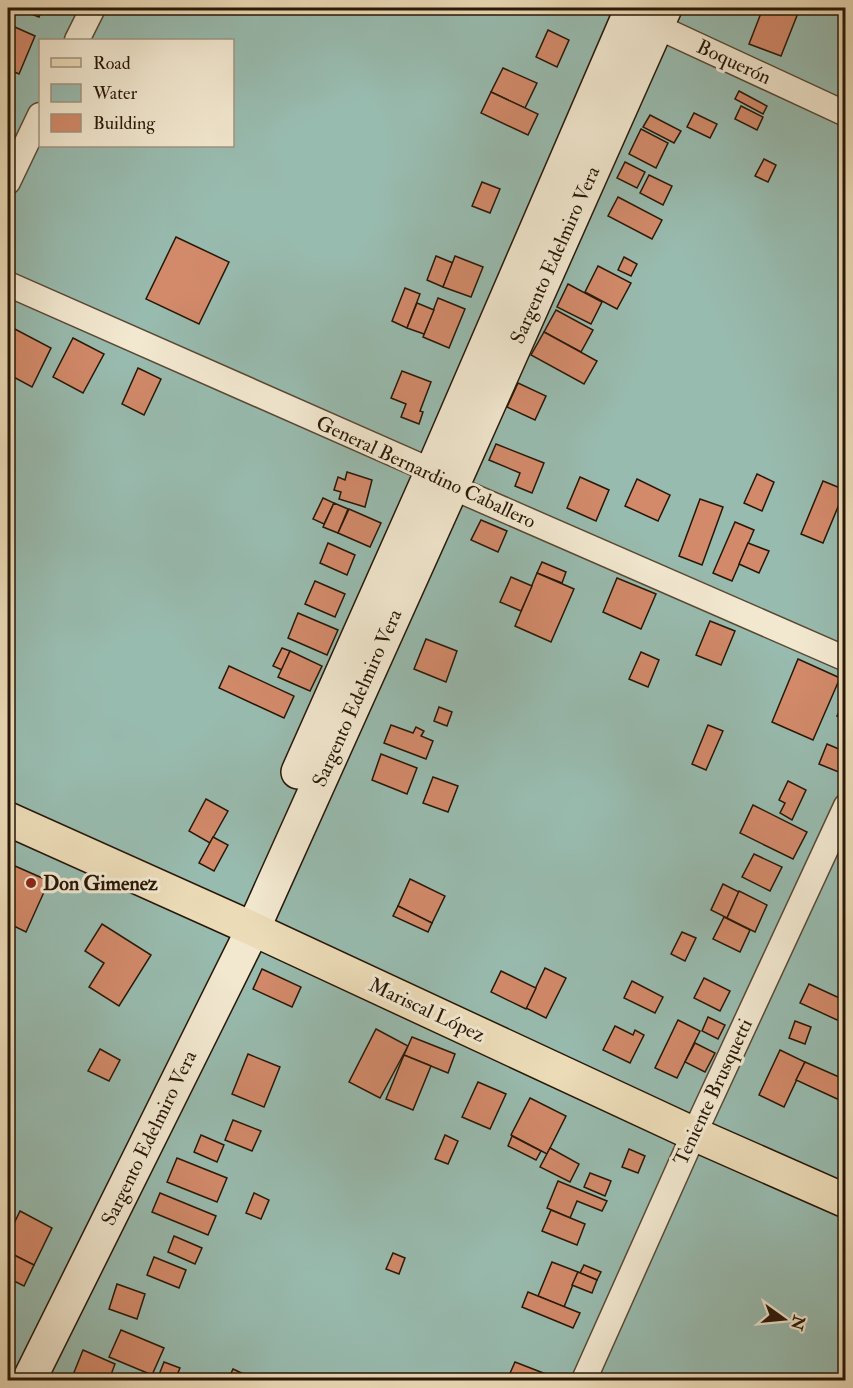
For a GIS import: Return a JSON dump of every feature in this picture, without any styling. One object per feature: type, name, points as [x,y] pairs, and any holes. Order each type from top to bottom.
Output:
[{"type":"main road","name":"Mariscal López","points":[[8,819],[694,1134],[846,1201]]},
{"type":"street","points":[[78,39],[93,8]]},
{"type":"street","name":"Boquerón","points":[[642,12],[846,114]]},
{"type":"street","name":"Sargento Edelmiro Vera","points":[[29,1380],[243,925],[442,479],[642,12]]},
{"type":"street","points":[[8,182],[39,117]]},
{"type":"street","name":"General Bernardino Caballero","points":[[8,284],[846,658]]},
{"type":"street","name":"Teniente Brusquetti","points":[[584,1380],[694,1134],[846,806]]},
{"type":"street","name":"Sargento Edelmiro Vera","points":[[9,1380],[243,925]]},
{"type":"water","points":[[8,8],[845,8],[845,1380],[8,1380]]},
{"type":"building","points":[[16,8],[43,8],[39,17]]},
{"type":"building","points":[[545,8],[564,8],[561,14]]},
{"type":"building","points":[[763,8],[800,8],[781,56],[749,44]]},
{"type":"building","points":[[8,24],[35,36],[19,74],[8,69]]},
{"type":"building","points":[[548,30],[569,40],[557,67],[536,57]]},
{"type":"building","points":[[503,68],[537,83],[525,108],[491,92]]},
{"type":"building","points":[[739,91],[767,106],[763,114],[735,99]]},
{"type":"building","points":[[491,92],[538,114],[528,135],[481,113]]},
{"type":"building","points":[[741,106],[763,117],[757,130],[735,119]]},
{"type":"building","points":[[694,113],[717,124],[710,138],[687,127]]},
{"type":"building","points":[[650,115],[681,131],[674,143],[643,127]]},
{"type":"building","points":[[641,129],[668,143],[656,168],[629,154]]},
{"type":"building","points":[[764,159],[776,165],[768,182],[755,176]]},
{"type":"building","points":[[625,162],[645,172],[637,188],[617,178]]},
{"type":"building","points":[[649,175],[672,186],[663,205],[640,193]]},
{"type":"building","points":[[482,182],[500,189],[490,213],[472,206]]},
{"type":"building","points":[[618,197],[662,220],[652,239],[608,216]]},
{"type":"building","points":[[176,237],[229,262],[199,324],[146,299]]},
{"type":"building","points":[[436,256],[453,263],[443,287],[427,280]]},
{"type":"building","points":[[455,256],[483,267],[471,297],[443,287]]},
{"type":"building","points":[[624,257],[637,264],[631,276],[618,270]]},
{"type":"building","points":[[598,266],[631,283],[617,309],[585,292]]},
{"type":"building","points":[[568,284],[602,302],[591,324],[557,307]]},
{"type":"building","points":[[405,288],[420,294],[407,328],[392,321]]},
{"type":"building","points":[[438,298],[465,309],[449,348],[423,337]]},
{"type":"building","points":[[417,303],[434,310],[424,334],[407,328]]},
{"type":"building","points":[[556,310],[593,330],[581,352],[544,332]]},
{"type":"building","points":[[11,327],[51,348],[32,387],[8,374],[8,334]]},
{"type":"building","points":[[544,332],[597,361],[584,384],[531,355]]},
{"type":"building","points":[[73,338],[104,354],[83,393],[53,377]]},
{"type":"building","points":[[138,368],[161,379],[144,415],[122,404]]},
{"type":"building","points":[[402,371],[431,382],[420,411],[423,412],[419,424],[401,417],[406,404],[391,398]]},
{"type":"building","points":[[518,383],[546,396],[535,420],[507,407]]},
{"type":"building","points":[[496,444],[544,463],[532,493],[515,486],[520,473],[489,460]]},
{"type":"building","points":[[347,472],[372,480],[365,507],[339,499],[341,492],[334,490],[338,477],[345,480]]},
{"type":"building","points":[[757,474],[774,482],[762,511],[744,503]]},
{"type":"building","points":[[580,477],[609,490],[596,521],[567,508]]},
{"type":"building","points":[[637,479],[670,495],[658,521],[625,506]]},
{"type":"building","points":[[823,481],[845,490],[823,543],[801,534]]},
{"type":"building","points":[[323,498],[334,503],[324,524],[313,519]]},
{"type":"building","points":[[700,499],[723,507],[702,565],[679,556]]},
{"type":"building","points":[[334,503],[348,509],[338,533],[323,527]]},
{"type":"building","points":[[349,509],[381,523],[370,547],[338,533]]},
{"type":"building","points":[[481,520],[507,531],[498,552],[471,540]]},
{"type":"building","points":[[735,522],[754,530],[732,581],[713,573]]},
{"type":"building","points":[[328,543],[355,555],[347,575],[320,563]]},
{"type":"building","points":[[748,543],[769,551],[759,573],[739,564]]},
{"type":"building","points":[[542,562],[566,572],[562,583],[537,573]]},
{"type":"building","points":[[537,573],[574,589],[551,642],[515,626]]},
{"type":"building","points":[[511,577],[532,586],[521,611],[500,602]]},
{"type":"building","points":[[617,578],[656,594],[641,629],[603,612]]},
{"type":"building","points":[[315,581],[345,594],[335,617],[305,604]]},
{"type":"building","points":[[298,613],[338,630],[327,655],[288,638]]},
{"type":"building","points":[[710,621],[735,631],[721,665],[696,655]]},
{"type":"building","points":[[426,639],[457,651],[446,682],[414,669]]},
{"type":"building","points":[[282,648],[290,651],[282,670],[273,666]]},
{"type":"building","points":[[290,651],[322,666],[310,691],[278,677]]},
{"type":"building","points":[[641,652],[659,660],[648,687],[629,679]]},
{"type":"building","points":[[798,659],[840,678],[813,740],[772,722]]},
{"type":"building","points":[[229,666],[294,696],[284,718],[219,688]]},
{"type":"building","points":[[846,696],[846,720],[837,716]]},
{"type":"building","points":[[439,707],[452,712],[447,726],[434,721]]},
{"type":"building","points":[[391,725],[413,733],[416,727],[424,731],[421,736],[433,741],[426,759],[384,743]]},
{"type":"building","points":[[708,725],[723,731],[706,770],[692,764]]},
{"type":"building","points":[[827,744],[846,752],[846,775],[819,764]]},
{"type":"building","points":[[381,754],[417,768],[407,794],[372,780]]},
{"type":"building","points":[[433,777],[458,786],[448,812],[423,803]]},
{"type":"building","points":[[788,781],[806,790],[792,820],[780,813],[785,803],[779,800]]},
{"type":"building","points":[[206,799],[228,811],[210,843],[189,831]]},
{"type":"building","points":[[753,805],[807,832],[793,859],[740,833]]},
{"type":"building","points":[[213,837],[228,845],[214,871],[199,863]]},
{"type":"building","points":[[754,854],[782,867],[770,891],[742,877]]},
{"type":"building","points":[[15,866],[49,881],[26,932],[14,926],[8,940],[8,883]]},
{"type":"building","points":[[410,879],[445,896],[432,923],[398,906]]},
{"type":"building","points":[[723,884],[739,892],[727,918],[711,910]]},
{"type":"building","points":[[739,891],[767,905],[755,932],[727,918]]},
{"type":"building","points":[[398,906],[432,923],[428,932],[393,916]]},
{"type":"building","points":[[724,917],[750,930],[740,952],[713,939]]},
{"type":"building","points":[[102,924],[151,955],[119,1006],[89,987],[104,963],[85,951]]},
{"type":"building","points":[[682,932],[696,938],[685,961],[671,954]]},
{"type":"building","points":[[545,968],[566,978],[546,1018],[526,1008]]},
{"type":"building","points":[[262,969],[301,987],[292,1007],[253,989]]},
{"type":"building","points":[[501,971],[536,988],[526,1009],[491,992]]},
{"type":"building","points":[[704,978],[730,991],[720,1011],[694,998]]},
{"type":"building","points":[[632,981],[663,997],[655,1013],[624,998]]},
{"type":"building","points":[[809,984],[846,1001],[846,1024],[800,1003]]},
{"type":"building","points":[[708,1017],[725,1025],[718,1039],[702,1031]]},
{"type":"building","points":[[678,1020],[700,1031],[677,1078],[655,1068]]},
{"type":"building","points":[[795,1021],[811,1027],[805,1044],[789,1038]]},
{"type":"building","points":[[615,1026],[633,1035],[635,1030],[644,1035],[630,1063],[603,1050]]},
{"type":"building","points":[[376,1029],[408,1046],[380,1098],[349,1082]]},
{"type":"building","points":[[412,1037],[455,1054],[448,1073],[404,1055]]},
{"type":"building","points":[[695,1043],[715,1053],[705,1072],[685,1062]]},
{"type":"building","points":[[100,1049],[120,1060],[109,1081],[88,1071]]},
{"type":"building","points":[[780,1050],[805,1062],[784,1107],[759,1095]]},
{"type":"building","points":[[248,1054],[280,1067],[264,1107],[232,1094]]},
{"type":"building","points":[[404,1055],[431,1066],[413,1110],[386,1099]]},
{"type":"building","points":[[805,1062],[846,1080],[846,1103],[796,1080]]},
{"type":"building","points":[[478,1082],[506,1094],[490,1129],[462,1117]]},
{"type":"building","points":[[530,1098],[566,1116],[547,1154],[511,1135]]},
{"type":"building","points":[[233,1120],[261,1131],[252,1151],[225,1140]]},
{"type":"building","points":[[201,1135],[224,1145],[217,1162],[194,1152]]},
{"type":"building","points":[[445,1135],[458,1141],[448,1164],[435,1159]]},
{"type":"building","points":[[512,1136],[541,1151],[536,1160],[508,1146]]},
{"type":"building","points":[[550,1148],[579,1164],[570,1182],[540,1167]]},
{"type":"building","points":[[629,1149],[645,1156],[638,1173],[622,1167]]},
{"type":"building","points":[[177,1158],[227,1178],[217,1202],[167,1182]]},
{"type":"building","points":[[590,1173],[611,1181],[605,1196],[584,1187]]},
{"type":"building","points":[[558,1181],[607,1201],[602,1211],[577,1201],[570,1218],[547,1208]]},
{"type":"building","points":[[160,1193],[216,1216],[208,1235],[152,1212]]},
{"type":"building","points":[[254,1193],[269,1200],[261,1219],[246,1213]]},
{"type":"building","points":[[551,1210],[585,1224],[577,1245],[542,1231]]},
{"type":"building","points":[[20,1211],[52,1228],[34,1265],[8,1252],[8,1236]]},
{"type":"building","points":[[174,1236],[202,1248],[195,1264],[168,1252]]},
{"type":"building","points":[[8,1252],[34,1265],[24,1286],[8,1278]]},
{"type":"building","points":[[393,1253],[405,1258],[399,1274],[386,1269]]},
{"type":"building","points":[[154,1257],[186,1270],[179,1288],[147,1275]]},
{"type":"building","points":[[552,1262],[578,1272],[564,1307],[538,1296]]},
{"type":"building","points":[[584,1265],[601,1272],[597,1280],[580,1273]]},
{"type":"building","points":[[578,1272],[597,1280],[592,1293],[572,1285]]},
{"type":"building","points":[[117,1284],[145,1294],[137,1319],[109,1309]]},
{"type":"building","points":[[528,1292],[580,1313],[573,1328],[522,1307]]},
{"type":"building","points":[[121,1330],[164,1348],[152,1375],[109,1357]]},
{"type":"building","points":[[83,1350],[115,1364],[109,1380],[71,1380]]},
{"type":"building","points":[[164,1362],[180,1368],[175,1380],[157,1380]]},
{"type":"building","points":[[515,1362],[556,1378],[555,1380],[507,1380]]},
{"type":"building","points":[[233,1369],[252,1378],[250,1380],[228,1380]]},
{"type":"place","name":"Don Gimenez","points":[[31,883]]}]
